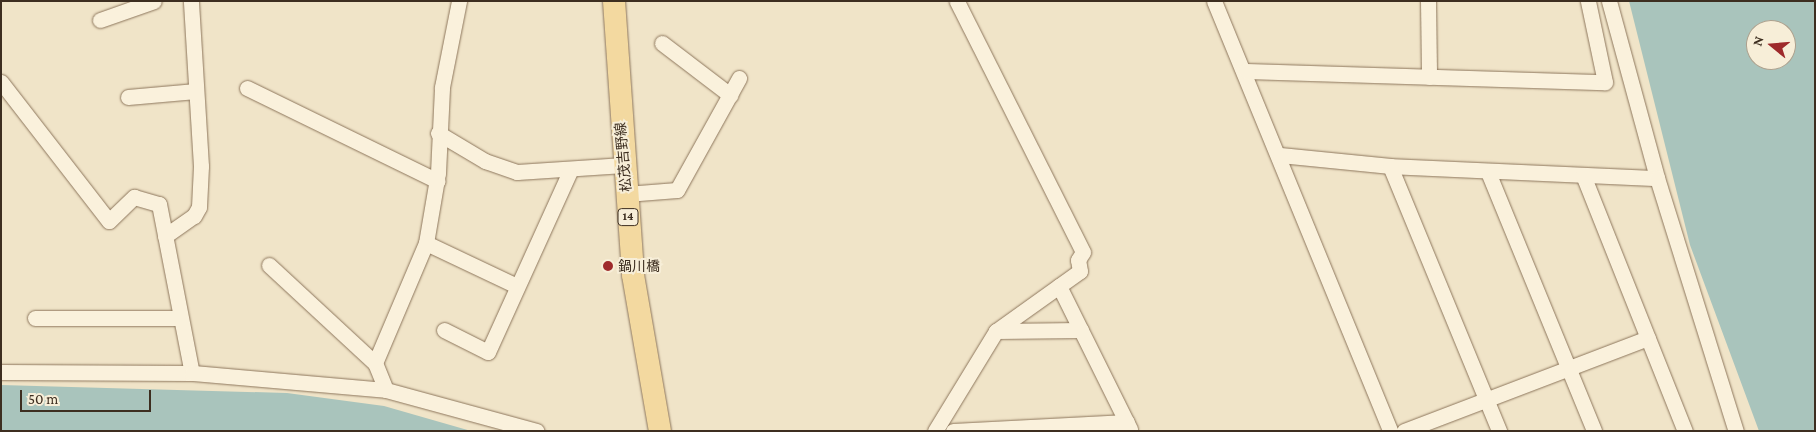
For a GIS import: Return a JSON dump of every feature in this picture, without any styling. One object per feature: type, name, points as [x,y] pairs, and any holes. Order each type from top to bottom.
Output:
[{"type":"main road","name":"松茂吉野線","points":[[614,1],[633,275],[660,431]]},
{"type":"street","points":[[100,20],[122,6],[154,1]]},
{"type":"street","points":[[166,236],[194,216],[199,207],[196,91],[190,1]]},
{"type":"street","points":[[375,363],[426,243],[438,181],[438,133],[442,88],[459,1]]},
{"type":"street","points":[[935,431],[996,331],[1080,271],[1078,260],[1083,252],[957,1]]},
{"type":"street","points":[[1214,1],[1246,71],[1390,431]]},
{"type":"street","points":[[1428,1],[1429,77]]},
{"type":"street","points":[[1246,71],[1605,82],[1588,1]]},
{"type":"street","points":[[1609,1],[1656,178],[1736,431]]},
{"type":"street","points":[[662,43],[730,95]]},
{"type":"street","points":[[626,194],[677,190],[739,78]]},
{"type":"street","points":[[1,82],[109,221],[134,197],[159,204],[192,374]]},
{"type":"street","points":[[247,88],[438,181]]},
{"type":"street","points":[[128,97],[196,91]]},
{"type":"street","points":[[438,133],[485,161],[517,172],[570,171],[624,164]]},
{"type":"street","points":[[1280,155],[1390,166],[1488,172],[1656,178]]},
{"type":"street","points":[[1390,166],[1499,431]]},
{"type":"street","points":[[444,330],[488,352],[570,171]]},
{"type":"street","points":[[1488,172],[1565,368],[1594,431]]},
{"type":"street","points":[[1583,175],[1685,431]]},
{"type":"street","points":[[426,243],[517,286]]},
{"type":"street","points":[[269,265],[375,363],[386,390]]},
{"type":"street","points":[[953,431],[1129,427],[1059,286]]},
{"type":"street","points":[[35,318],[180,318]]},
{"type":"street","points":[[996,331],[1081,330]]},
{"type":"street","points":[[1404,431],[1565,368],[1648,338]]},
{"type":"street","points":[[1,372],[192,374],[386,390],[537,431]]},
{"type":"water","points":[[1629,1],[1815,1],[1815,431],[1759,431],[1690,245]]},
{"type":"water","points":[[1,385],[287,393],[384,406],[471,431],[1,431]]},
{"type":"place","name":"鍋川橋","points":[[608,266]]}]
